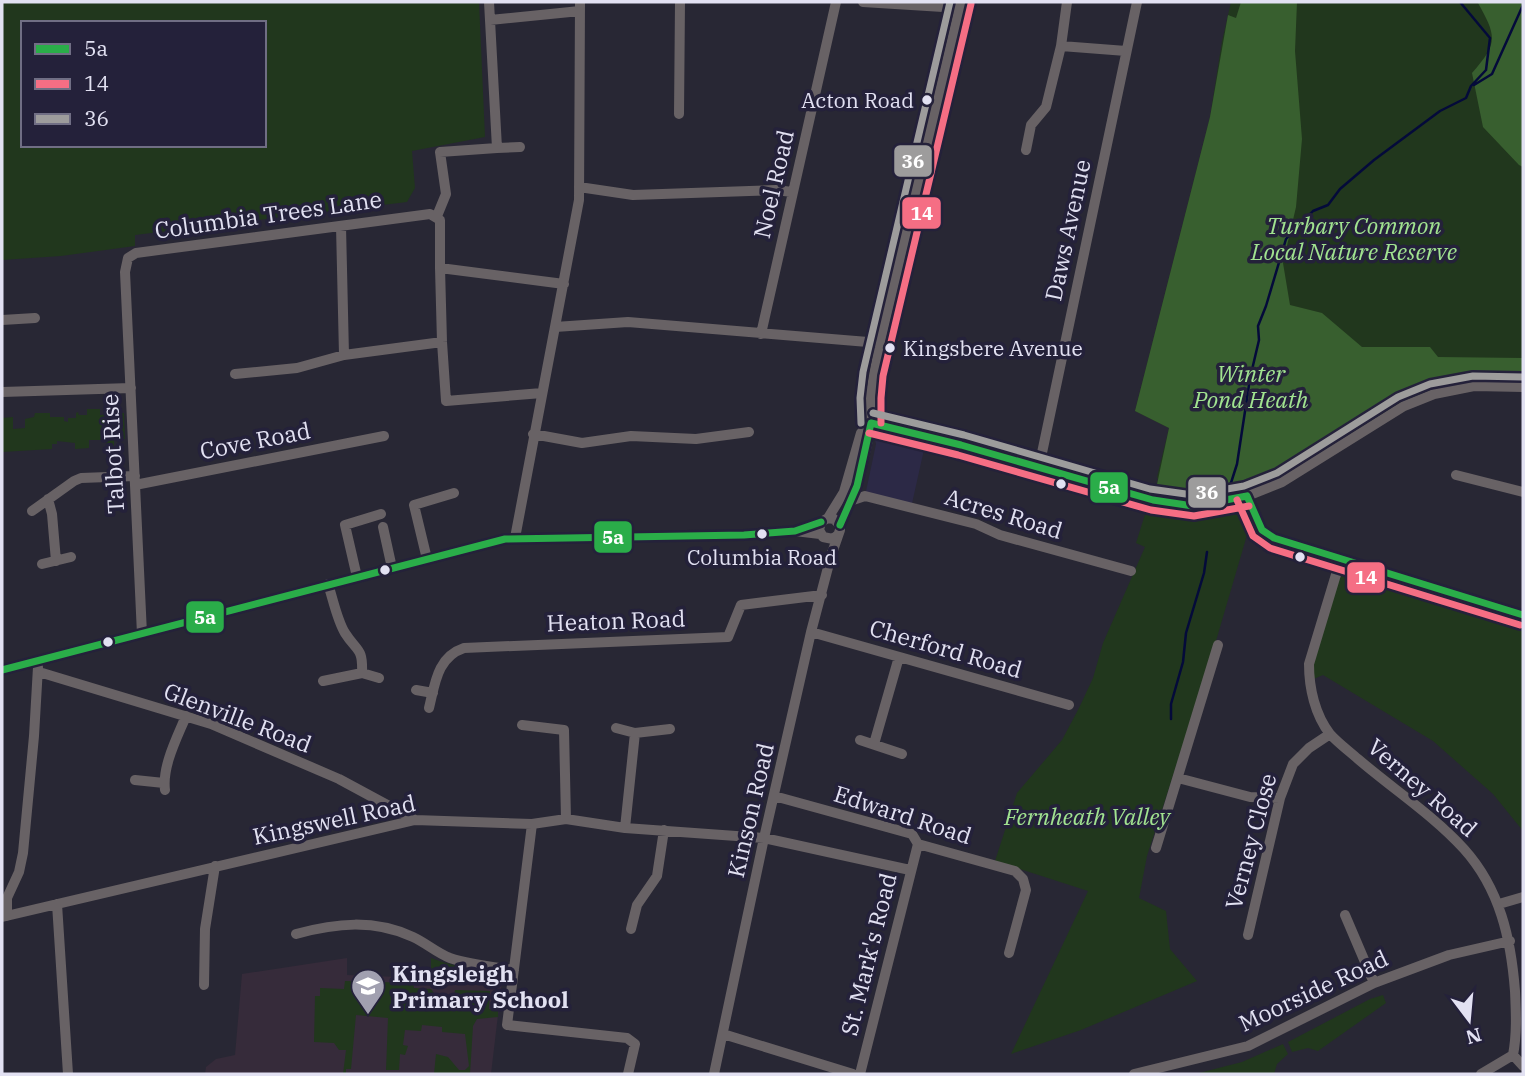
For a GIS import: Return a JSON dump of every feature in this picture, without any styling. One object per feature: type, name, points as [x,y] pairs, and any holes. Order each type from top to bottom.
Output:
[{"type":"street","points":[[489,2],[497,148]]},
{"type":"street","points":[[679,114],[680,2]]},
{"type":"street","name":"Noel Road","points":[[761,334],[836,2]]},
{"type":"street","points":[[863,2],[960,5]]},
{"type":"street","points":[[1026,150],[1031,125],[1046,107],[1061,46],[1067,2]]},
{"type":"street","name":"Daws Avenue","points":[[1039,467],[1137,2]]},
{"type":"street","name":"Kinson Road","points":[[715,1074],[764,838],[811,632],[839,530],[857,486],[871,423],[870,398],[880,343],[960,5]]},
{"type":"street","points":[[490,20],[580,6],[577,211],[515,538]]},
{"type":"street","points":[[1061,46],[1126,51]]},
{"type":"street","points":[[520,147],[440,152],[446,194],[433,215],[440,228],[446,401],[542,393]]},
{"type":"street","points":[[579,187],[633,195],[776,190],[792,192]]},
{"type":"street","name":"Columbia Trees Lane","points":[[125,272],[128,258],[136,253],[433,215]]},
{"type":"street","points":[[341,226],[344,355]]},
{"type":"street","points":[[440,268],[564,284]]},
{"type":"street","name":"Talbot Rise","points":[[125,272],[142,634]]},
{"type":"street","points":[[20,319],[21,306]]},
{"type":"street","points":[[2,320],[35,318]]},
{"type":"street","points":[[555,327],[628,322],[880,343]]},
{"type":"street","points":[[234,374],[297,368],[344,355],[442,342]]},
{"type":"street","points":[[871,423],[961,445],[1149,499],[1193,506],[1247,496],[1282,482],[1404,406],[1434,394],[1474,386],[1523,387]]},
{"type":"street","points":[[2,392],[131,388]]},
{"type":"street","name":"Kinson Road","points":[[831,556],[819,527],[844,492],[861,433],[871,423]]},
{"type":"street","points":[[534,434],[582,443],[632,436],[696,439],[749,432]]},
{"type":"street","name":"Cove Road","points":[[32,511],[80,478],[135,480],[384,436]]},
{"type":"street","points":[[1456,475],[1523,492]]},
{"type":"street","points":[[853,500],[865,496],[857,486]]},
{"type":"street","points":[[426,559],[414,506],[454,493]]},
{"type":"street","name":"Acres Road","points":[[865,496],[976,524],[1000,535],[1131,571]]},
{"type":"street","points":[[1247,496],[1266,534],[1296,546],[1523,615]]},
{"type":"street","points":[[48,499],[56,561]]},
{"type":"street","points":[[357,577],[345,525],[381,514]]},
{"type":"street","points":[[2,670],[38,666],[142,634],[328,584],[515,538],[744,535],[795,531],[833,539],[839,530],[834,519],[795,531]]},
{"type":"street","points":[[383,527],[392,568]]},
{"type":"street","points":[[42,564],[71,557]]},
{"type":"street","name":"Verney Road","points":[[1342,558],[1309,664],[1313,699],[1330,734],[1464,849],[1485,879],[1499,904],[1510,941],[1516,1012],[1513,1055]]},
{"type":"street","points":[[328,584],[345,632],[359,649],[363,660],[362,673]]},
{"type":"street","name":"Heaton Road","points":[[429,708],[440,666],[454,651],[464,648],[728,637],[741,605],[822,595]]},
{"type":"street","name":"Cherford Road","points":[[811,632],[1069,705]]},
{"type":"street","points":[[1156,848],[1218,645]]},
{"type":"street","points":[[874,744],[899,657]]},
{"type":"street","points":[[5,917],[7,898],[19,872],[23,852],[38,666]]},
{"type":"street","name":"Glenville Road","points":[[38,666],[186,716],[263,746],[328,775],[415,820]]},
{"type":"street","points":[[323,681],[362,673],[379,678]]},
{"type":"street","points":[[416,690],[433,693]]},
{"type":"street","points":[[135,780],[165,787],[174,746],[186,716]]},
{"type":"street","points":[[522,725],[564,730],[566,819]]},
{"type":"street","points":[[616,728],[635,733],[670,729]]},
{"type":"street","points":[[625,828],[635,733]]},
{"type":"street","name":"Verney Close","points":[[1248,934],[1280,798],[1293,764],[1309,748],[1330,734]]},
{"type":"street","points":[[860,740],[902,754]]},
{"type":"street","points":[[1178,778],[1250,797],[1280,798]]},
{"type":"street","name":"Edward Road","points":[[774,796],[912,834],[918,845],[1015,871],[1023,879],[1026,890],[1009,953]]},
{"type":"street","name":"Kingswell Road","points":[[5,917],[415,820],[532,824],[566,819],[625,828],[764,838],[910,870]]},
{"type":"street","points":[[532,824],[507,1025],[627,1038],[635,1044],[628,1074]]},
{"type":"street","points":[[631,929],[637,905],[657,876],[664,830]]},
{"type":"street","name":"St. Mark's Road","points":[[860,1074],[918,845]]},
{"type":"street","points":[[204,985],[205,929],[215,866]]},
{"type":"street","points":[[1499,904],[1523,897]]},
{"type":"street","points":[[57,904],[68,1074]]},
{"type":"street","points":[[1345,915],[1374,982]]},
{"type":"street","points":[[296,934],[341,924],[377,927],[413,937],[448,957],[514,970]]},
{"type":"street","name":"Moorside Road","points":[[1134,1074],[1248,1046],[1374,982],[1430,961],[1510,941]]},
{"type":"street","points":[[723,1034],[853,1074]]},
{"type":"street","points":[[1481,1074],[1513,1055],[1523,1066]]},
{"type":"shaded area","points":[[871,423],[927,436],[911,508],[865,496],[876,444]]},
{"type":"shaded area","name":"Kingsleigh Primary School","points":[[347,958],[347,975],[502,981],[491,1074],[205,1074],[206,1067],[216,1059],[235,1055],[242,974]]},
{"type":"green space","points":[[2,2],[479,2],[485,137],[412,151],[415,188],[407,202],[135,235],[135,246],[61,256],[2,260]]},
{"type":"green space","name":"Turbary Common Local Nature Reserve","points":[[1231,2],[1523,2],[1523,387],[1434,394],[1282,482],[1193,506],[1153,500],[1169,428],[1135,411],[1210,117]]},
{"type":"green space","name":"Winter Pond Heath","points":[[1241,2],[1297,2],[1295,51],[1302,139],[1296,207],[1283,263],[1290,305],[1322,313],[1362,347],[1430,347],[1438,357],[1523,358],[1523,378],[1474,378],[1423,391],[1373,416],[1280,475],[1219,493],[1156,489],[1169,428],[1135,411],[1210,117],[1228,15],[1236,18]]},
{"type":"green space","points":[[1474,2],[1523,2],[1523,167],[1483,127],[1472,73],[1487,54],[1492,40],[1489,24],[1478,3]]},
{"type":"green space","points":[[87,409],[100,409],[100,415],[124,413],[125,439],[114,440],[114,447],[107,447],[106,440],[89,440],[89,448],[75,449],[75,443],[57,441],[57,444],[52,444],[52,449],[2,452],[2,418],[13,417],[13,429],[25,428],[25,419],[34,417],[35,413],[50,413],[50,417],[64,417],[64,421],[68,422],[68,418],[76,418],[78,412],[79,415],[87,415]]},
{"type":"green space","name":"Fernheath Valley","points":[[1147,508],[1180,515],[1239,512],[1255,532],[1247,535],[1211,658],[1147,856],[1139,898],[1166,911],[1170,949],[1197,981],[1081,1030],[1011,1054],[1088,891],[995,861],[1017,793],[1062,740],[1093,678],[1103,643],[1145,547],[1136,543]]},
{"type":"green space","points":[[1341,558],[1523,615],[1523,831],[1493,794],[1433,741],[1323,675],[1309,681]]},
{"type":"green space","points":[[431,958],[486,974],[502,981],[431,979]]},
{"type":"green space","points":[[345,981],[413,983],[414,988],[431,989],[436,996],[454,996],[455,990],[490,991],[489,1009],[498,1010],[498,1017],[477,1019],[473,1026],[470,1074],[434,1074],[436,1054],[448,1057],[459,1070],[465,1070],[469,1066],[465,1034],[442,1032],[442,1027],[422,1025],[421,1031],[405,1030],[403,1045],[408,1046],[405,1055],[400,1054],[399,1070],[386,1070],[388,1018],[356,1015],[351,1069],[346,1069],[346,1074],[343,1074],[346,1050],[339,1050],[334,1043],[314,1042],[315,996],[320,996],[320,988],[344,989]]},
{"type":"green space","points":[[1383,995],[1386,1003],[1318,1051],[1308,1048],[1292,1052],[1288,1042],[1370,999]]},
{"type":"green space","points":[[1283,1044],[1288,1054],[1277,1064],[1274,1074],[1195,1074],[1242,1062]]},
{"type":"waterway","points":[[1251,374],[1259,340],[1258,326],[1286,239],[1313,211],[1328,205],[1340,189],[1374,160],[1440,111],[1466,98],[1471,86],[1486,70],[1490,38],[1460,2]]},
{"type":"waterway","points":[[1474,85],[1492,74],[1523,5]]},
{"type":"waterway","points":[[1230,486],[1237,464],[1249,385]]},
{"type":"waterway","points":[[1171,719],[1171,704],[1183,662],[1186,633],[1204,573],[1207,552]]},
{"type":"transit line","name":"36","points":[[861,423],[863,372],[950,2]]},
{"type":"transit line","name":"14","points":[[881,423],[883,376],[971,4]]},
{"type":"transit line","name":"36","points":[[873,413],[964,435],[1150,489],[1193,495],[1244,486],[1277,473],[1398,397],[1430,384],[1473,376],[1523,377]]},
{"type":"transit line","name":"5a","points":[[871,423],[961,445],[1153,500],[1193,506],[1247,496]]},
{"type":"transit line","name":"5a","points":[[840,525],[857,486],[871,423]]},
{"type":"transit line","name":"14","points":[[869,433],[958,455],[1151,510],[1194,516],[1249,506]]},
{"type":"transit line","name":"5a","points":[[1247,496],[1262,530],[1274,538],[1523,615]]},
{"type":"transit line","name":"14","points":[[1237,500],[1253,536],[1270,548],[1520,625]]},
{"type":"transit line","name":"5a","points":[[2,670],[505,539],[744,535],[795,531],[821,522]]},
{"type":"place","name":"Acton Road","points":[[927,100]]},
{"type":"place","name":"Kingsbere Avenue","points":[[890,348]]},
{"type":"place","name":"Columbia Road","points":[[762,534]]},
{"type":"place","name":"Kingsleigh Primary School","points":[[368,1016]]}]
